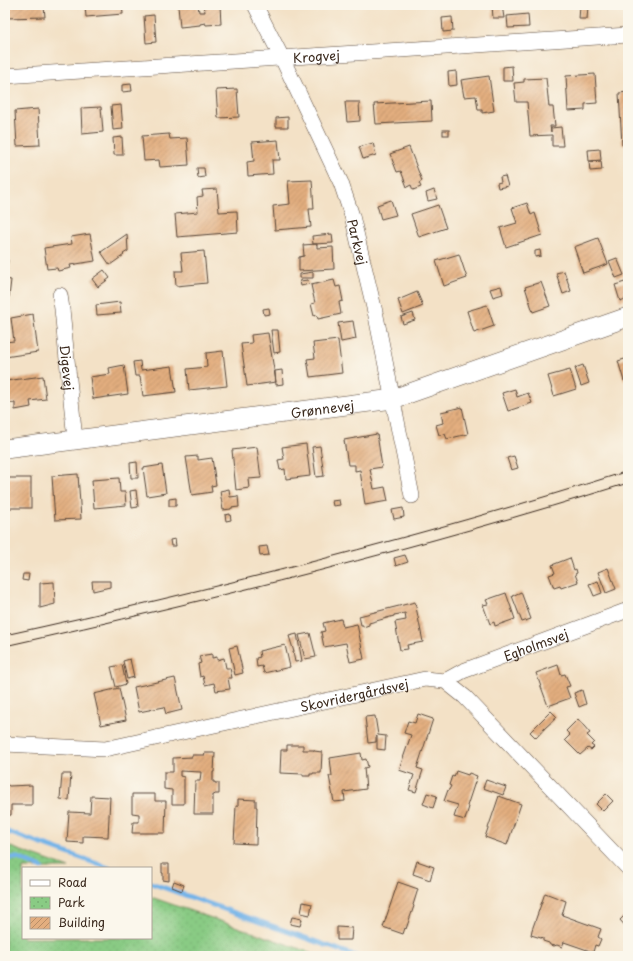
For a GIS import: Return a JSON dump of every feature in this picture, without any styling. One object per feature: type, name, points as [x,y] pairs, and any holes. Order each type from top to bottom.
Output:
[{"type":"street","name":"Parkvej","points":[[255,5],[282,58],[341,183],[352,216],[376,316],[412,496]]},
{"type":"street","name":"Krogvej","points":[[5,76],[628,34]]},
{"type":"street","name":"Digevej","points":[[60,296],[75,440]]},
{"type":"street","name":"Grønnevej","points":[[5,449],[393,399],[628,317]]},
{"type":"street","name":"Egholmsvej","points":[[445,681],[463,671],[628,610]]},
{"type":"street","name":"Skovridergårdsvej","points":[[5,744],[105,749],[425,679],[445,681]]},
{"type":"street","points":[[445,681],[465,697],[628,868]]},
{"type":"green space","points":[[5,845],[66,867],[22,867],[22,939],[152,939],[152,897],[321,956],[5,956]]},
{"type":"building","points":[[5,5],[41,5],[44,6],[45,17],[5,18]]},
{"type":"building","points":[[85,5],[122,5],[123,14],[86,17]]},
{"type":"building","points":[[198,5],[199,12],[205,12],[204,5],[220,5],[221,24],[206,25],[205,23],[180,27],[178,6]]},
{"type":"building","points":[[492,5],[502,5],[504,18],[493,18]]},
{"type":"building","points":[[580,6],[588,6],[587,19],[579,19]]},
{"type":"building","points":[[528,14],[529,27],[508,28],[507,16]]},
{"type":"building","points":[[154,15],[156,42],[146,43],[144,16]]},
{"type":"building","points":[[452,17],[453,31],[443,32],[442,18]]},
{"type":"building","points":[[512,66],[513,81],[503,81],[503,67]]},
{"type":"building","points":[[456,71],[457,85],[449,86],[448,72]]},
{"type":"building","points":[[595,74],[597,103],[585,104],[585,110],[568,111],[566,76]]},
{"type":"building","points":[[489,76],[494,111],[482,113],[482,110],[478,110],[476,96],[464,97],[461,80]]},
{"type":"building","points":[[546,78],[549,107],[553,107],[555,126],[550,126],[551,132],[551,128],[561,127],[563,146],[552,146],[552,135],[530,136],[527,102],[516,102],[514,83],[524,82],[524,79]]},
{"type":"building","points":[[131,84],[132,91],[122,92],[122,85]]},
{"type":"building","points":[[237,89],[239,117],[218,118],[216,90]]},
{"type":"building","points":[[628,92],[628,144],[622,145],[619,93]]},
{"type":"building","points":[[431,101],[432,121],[376,124],[374,104]]},
{"type":"building","points":[[345,102],[359,102],[360,121],[347,122]]},
{"type":"building","points":[[121,105],[123,129],[113,130],[111,106]]},
{"type":"building","points":[[101,107],[103,132],[82,134],[81,108]]},
{"type":"building","points":[[38,109],[40,145],[17,146],[15,111]]},
{"type":"building","points":[[288,117],[288,127],[276,127],[276,118]]},
{"type":"building","points":[[443,130],[449,130],[449,135],[443,135]]},
{"type":"building","points":[[169,134],[170,139],[187,138],[189,165],[160,167],[159,160],[144,161],[142,136]]},
{"type":"building","points":[[122,137],[123,155],[114,155],[113,138]]},
{"type":"building","points":[[278,140],[280,160],[272,160],[273,174],[248,176],[247,162],[254,161],[252,142]]},
{"type":"building","points":[[373,143],[376,155],[363,159],[359,147]]},
{"type":"building","points":[[409,147],[422,181],[419,183],[421,187],[413,190],[411,185],[407,187],[401,171],[397,172],[390,154]]},
{"type":"building","points":[[600,149],[601,160],[589,161],[588,150]]},
{"type":"building","points":[[601,161],[602,170],[590,171],[589,162]]},
{"type":"building","points":[[197,168],[204,168],[205,177],[198,178]]},
{"type":"building","points":[[505,176],[508,186],[498,188],[497,183],[501,182],[500,177]]},
{"type":"building","points":[[312,180],[314,209],[309,209],[311,227],[275,230],[273,206],[290,204],[288,181]]},
{"type":"building","points":[[217,189],[219,212],[237,211],[238,232],[177,237],[175,214],[198,212],[197,197],[203,196],[202,190]]},
{"type":"building","points":[[434,190],[437,199],[428,201],[426,193]]},
{"type":"building","points":[[391,200],[396,215],[381,219],[377,205]]},
{"type":"building","points":[[527,203],[531,215],[535,213],[542,235],[506,247],[500,228],[517,223],[512,208]]},
{"type":"building","points":[[438,205],[446,228],[419,237],[411,214]]},
{"type":"building","points":[[90,234],[95,261],[70,265],[71,268],[58,271],[57,268],[47,269],[44,248],[72,244],[71,237]]},
{"type":"building","points":[[127,234],[128,251],[110,265],[101,252]]},
{"type":"building","points":[[332,234],[333,243],[313,244],[312,236]]},
{"type":"building","points":[[598,238],[608,264],[583,273],[574,247]]},
{"type":"building","points":[[317,244],[317,248],[333,247],[334,269],[299,271],[299,257],[304,256],[303,245]]},
{"type":"building","points":[[540,250],[541,256],[535,257],[535,251]]},
{"type":"building","points":[[204,251],[207,283],[176,286],[175,271],[183,271],[181,253]]},
{"type":"building","points":[[459,254],[467,278],[444,286],[436,261]]},
{"type":"building","points":[[617,258],[624,275],[616,278],[609,261]]},
{"type":"building","points":[[5,260],[8,260],[6,277],[5,277]]},
{"type":"building","points":[[104,270],[110,278],[98,287],[92,279]]},
{"type":"building","points":[[564,271],[571,291],[563,294],[556,273]]},
{"type":"building","points":[[313,272],[313,278],[300,278],[300,274]]},
{"type":"building","points":[[5,279],[11,280],[9,297],[5,296]]},
{"type":"building","points":[[308,280],[309,284],[301,286],[300,281]]},
{"type":"building","points":[[334,280],[336,287],[340,286],[343,301],[339,302],[341,314],[318,319],[317,315],[314,316],[311,304],[315,303],[311,285]]},
{"type":"building","points":[[628,281],[628,298],[620,301],[615,285]]},
{"type":"building","points":[[541,282],[550,306],[533,312],[525,287]]},
{"type":"building","points":[[501,286],[503,294],[493,297],[490,289]]},
{"type":"building","points":[[417,292],[423,306],[403,314],[398,300]]},
{"type":"building","points":[[120,302],[121,313],[97,315],[96,305]]},
{"type":"building","points":[[487,305],[494,326],[474,333],[467,311]]},
{"type":"building","points":[[269,308],[270,314],[264,315],[263,309]]},
{"type":"building","points":[[413,313],[415,320],[403,324],[401,317]]},
{"type":"building","points":[[33,314],[38,352],[5,357],[5,342],[14,341],[11,318]]},
{"type":"building","points":[[353,321],[356,339],[341,342],[338,323]]},
{"type":"building","points":[[271,330],[278,330],[280,352],[274,353]]},
{"type":"building","points":[[268,333],[276,382],[247,386],[241,344],[252,343],[251,335]]},
{"type":"building","points":[[338,340],[342,373],[310,377],[307,359],[315,358],[313,343]]},
{"type":"building","points":[[223,351],[227,386],[189,390],[187,369],[207,367],[206,353]]},
{"type":"building","points":[[628,358],[628,379],[624,381],[618,361]]},
{"type":"building","points":[[140,361],[141,370],[172,366],[176,392],[143,396],[140,376],[135,376],[133,362]]},
{"type":"building","points":[[124,365],[128,394],[93,399],[90,377],[110,374],[109,368]]},
{"type":"building","points":[[583,365],[589,383],[581,386],[575,368]]},
{"type":"building","points":[[282,370],[283,384],[276,385],[275,371]]},
{"type":"building","points":[[570,370],[576,389],[554,396],[548,376]]},
{"type":"building","points":[[43,376],[46,399],[30,401],[31,407],[15,410],[15,403],[5,404],[5,381]]},
{"type":"building","points":[[515,389],[517,397],[528,393],[532,403],[508,411],[502,393]]},
{"type":"building","points":[[462,407],[468,434],[447,439],[445,434],[439,435],[436,425],[443,423],[441,412]]},
{"type":"building","points":[[377,434],[382,467],[370,469],[374,489],[385,487],[388,501],[365,505],[360,470],[355,471],[355,465],[348,465],[344,440]]},
{"type":"building","points":[[306,444],[310,476],[286,479],[285,469],[280,470],[278,460],[284,459],[282,447]]},
{"type":"building","points":[[320,446],[324,476],[316,477],[312,447]]},
{"type":"building","points":[[257,447],[261,478],[248,479],[249,488],[236,490],[232,450]]},
{"type":"building","points":[[198,456],[198,460],[212,458],[216,485],[211,486],[212,492],[192,495],[186,457]]},
{"type":"building","points":[[514,456],[518,468],[511,470],[507,458]]},
{"type":"building","points":[[137,462],[138,478],[131,478],[130,463]]},
{"type":"building","points":[[162,465],[166,493],[147,496],[143,468]]},
{"type":"building","points":[[78,474],[81,519],[55,520],[52,476]]},
{"type":"building","points":[[7,478],[31,478],[31,508],[7,508]]},
{"type":"building","points":[[119,478],[120,492],[125,492],[126,505],[94,508],[92,480]]},
{"type":"building","points":[[229,489],[230,497],[238,496],[239,507],[223,510],[220,491]]},
{"type":"building","points":[[136,490],[138,507],[132,508],[130,491]]},
{"type":"building","points":[[176,498],[176,506],[169,506],[169,499]]},
{"type":"building","points":[[339,500],[340,505],[333,506],[332,501]]},
{"type":"building","points":[[403,508],[404,517],[394,519],[392,510]]},
{"type":"building","points":[[230,514],[231,520],[226,521],[225,515]]},
{"type":"building","points":[[175,539],[176,546],[171,546],[170,540]]},
{"type":"building","points":[[267,546],[269,555],[260,556],[259,547]]},
{"type":"building","points":[[405,555],[408,562],[396,566],[394,558]]},
{"type":"building","points":[[570,558],[574,570],[576,569],[577,573],[575,574],[578,582],[561,588],[560,586],[554,588],[549,575],[555,573],[552,565]]},
{"type":"building","points":[[608,568],[616,589],[606,593],[598,572]]},
{"type":"building","points":[[23,574],[29,574],[28,581],[22,580]]},
{"type":"building","points":[[92,581],[110,581],[110,587],[93,591]]},
{"type":"building","points":[[598,581],[602,593],[594,596],[589,584]]},
{"type":"building","points":[[54,582],[55,604],[40,608],[40,583]]},
{"type":"building","points":[[521,592],[531,619],[522,622],[512,596]]},
{"type":"building","points":[[506,593],[515,619],[495,626],[494,622],[490,624],[483,605],[488,604],[486,600]]},
{"type":"building","points":[[415,602],[423,642],[407,645],[408,649],[400,650],[395,622],[406,620],[405,613],[369,623],[369,625],[363,627],[363,625],[361,625],[359,616]]},
{"type":"building","points":[[341,619],[343,627],[357,624],[364,659],[350,662],[346,643],[324,647],[321,632],[325,631],[323,623]]},
{"type":"building","points":[[310,633],[316,657],[305,659],[299,635]]},
{"type":"building","points":[[297,634],[302,661],[295,662],[294,652],[289,636]]},
{"type":"building","points":[[285,645],[290,667],[264,673],[262,666],[257,667],[256,658],[260,657],[259,651]]},
{"type":"building","points":[[237,646],[243,673],[235,675],[229,648]]},
{"type":"building","points":[[212,654],[212,658],[217,657],[217,660],[224,658],[226,668],[230,668],[232,678],[228,678],[230,689],[216,691],[214,683],[205,685],[203,676],[200,677],[198,664],[201,663],[199,656]]},
{"type":"building","points":[[130,659],[134,677],[127,679],[123,661]]},
{"type":"building","points":[[122,665],[126,684],[116,687],[111,667]]},
{"type":"building","points":[[558,665],[561,675],[565,674],[570,686],[566,687],[570,698],[548,706],[536,673]]},
{"type":"building","points":[[175,678],[182,710],[166,714],[164,707],[139,712],[134,687]]},
{"type":"building","points":[[119,688],[126,720],[101,725],[94,694]]},
{"type":"building","points":[[582,690],[586,704],[579,707],[574,693]]},
{"type":"building","points":[[551,711],[557,717],[536,738],[530,732]]},
{"type":"building","points":[[418,714],[433,719],[417,768],[423,770],[416,792],[409,790],[414,775],[399,770],[411,735],[404,733],[408,721],[415,723]]},
{"type":"building","points":[[375,716],[378,735],[386,736],[385,750],[377,749],[377,736],[376,742],[368,743],[365,717]]},
{"type":"building","points":[[578,719],[590,733],[587,735],[594,742],[591,745],[594,747],[591,750],[588,748],[580,755],[565,740],[570,735],[566,731]]},
{"type":"building","points":[[287,745],[303,745],[303,750],[322,752],[321,773],[313,773],[310,774],[310,776],[303,776],[303,774],[280,773],[281,750],[287,750]]},
{"type":"building","points":[[204,753],[215,753],[213,782],[219,783],[219,794],[213,795],[213,814],[194,814],[195,781],[200,781],[201,772],[180,771],[180,776],[184,777],[184,804],[172,804],[172,790],[164,789],[164,772],[173,772],[173,758],[192,757],[192,755],[205,755]]},
{"type":"building","points":[[361,753],[362,760],[366,759],[368,767],[364,768],[366,789],[344,792],[345,801],[334,802],[329,776],[332,776],[330,758]]},
{"type":"building","points":[[456,771],[477,776],[467,806],[469,807],[465,820],[454,817],[458,805],[444,801],[451,786],[449,785],[452,776],[454,777]]},
{"type":"building","points":[[62,774],[71,774],[69,800],[60,799]]},
{"type":"building","points":[[486,780],[506,787],[503,795],[483,788]]},
{"type":"building","points":[[5,783],[9,786],[32,785],[32,805],[11,805],[11,815],[5,816]]},
{"type":"building","points":[[427,793],[437,796],[433,808],[423,804]]},
{"type":"building","points":[[132,794],[155,794],[155,801],[166,801],[165,833],[132,833],[133,822],[139,822],[139,814],[132,813]]},
{"type":"building","points":[[606,794],[613,801],[603,811],[596,804]]},
{"type":"building","points":[[91,796],[110,797],[108,837],[83,836],[83,843],[67,842],[69,812],[90,813]]},
{"type":"building","points":[[499,796],[521,804],[507,845],[485,837]]},
{"type":"building","points":[[238,799],[256,800],[256,844],[234,843],[236,806],[238,806]]},
{"type":"building","points":[[417,861],[434,867],[430,880],[413,874]]},
{"type":"building","points":[[162,864],[169,864],[169,881],[163,880]]},
{"type":"building","points":[[174,881],[184,885],[182,891],[172,887]]},
{"type":"building","points":[[398,882],[418,889],[413,905],[414,906],[403,934],[383,927]]},
{"type":"building","points":[[545,893],[566,901],[562,915],[601,929],[598,937],[601,939],[598,946],[595,945],[593,952],[564,942],[562,947],[550,945],[549,943],[543,941],[542,937],[531,935]]},
{"type":"building","points":[[303,902],[312,904],[310,915],[301,913]]},
{"type":"building","points":[[628,912],[628,929],[620,920]]},
{"type":"building","points":[[292,917],[302,919],[300,926],[290,924]]},
{"type":"building","points":[[337,927],[352,928],[351,940],[337,940]]},
{"type":"waterway","points":[[5,831],[106,867]]},
{"type":"waterway","points":[[5,858],[18,858],[40,867]]},
{"type":"waterway","points":[[152,883],[356,956]]},
{"type":"tram line","points":[[5,635],[162,599],[318,560],[474,518],[628,471]]},
{"type":"tram line","points":[[5,646],[162,610],[318,571],[474,529],[628,483]]}]
